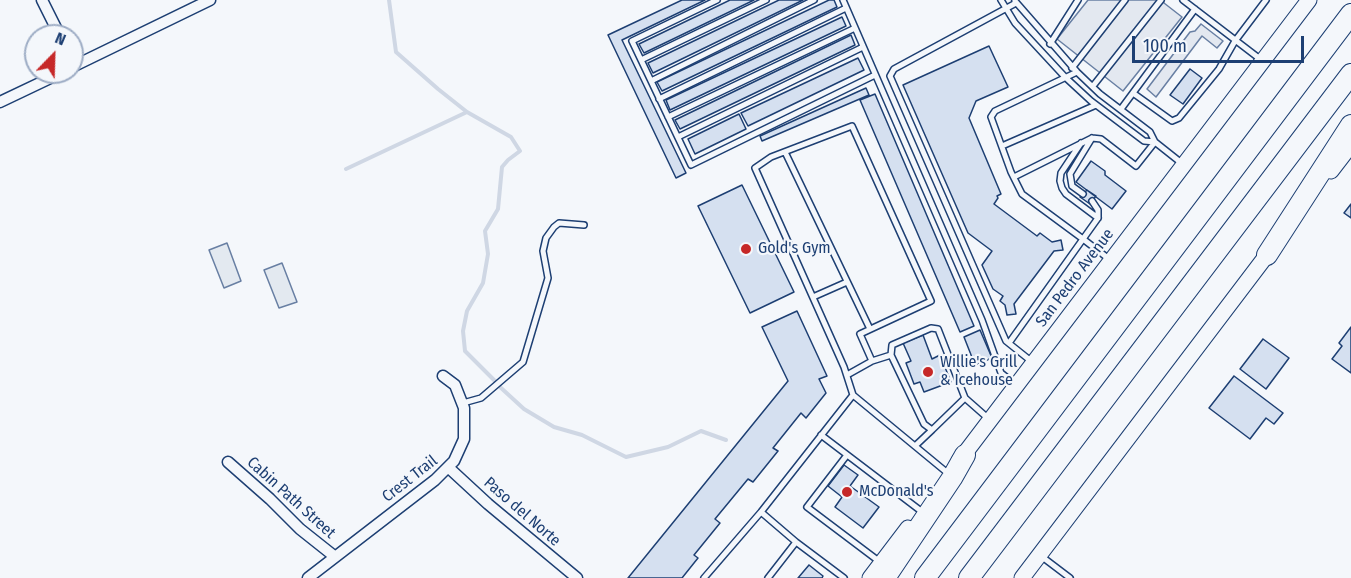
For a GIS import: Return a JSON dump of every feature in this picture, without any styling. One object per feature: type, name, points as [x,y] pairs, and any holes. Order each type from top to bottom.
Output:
[{"type":"highway","points":[[925,578],[1351,14]]},
{"type":"highway","points":[[969,578],[1351,74]]},
{"type":"highway","points":[[1267,255],[1351,125]]},
{"type":"highway","points":[[884,570],[965,454]]},
{"type":"main road","name":"San Pedro Avenue","points":[[965,454],[1309,0]]},
{"type":"main road","points":[[1022,578],[1351,145]]},
{"type":"main road","points":[[870,578],[884,570],[921,511],[951,476]]},
{"type":"street","points":[[42,0],[54,24]]},
{"type":"street","points":[[84,59],[210,0]]},
{"type":"street","points":[[0,102],[38,84]]},
{"type":"street","name":"Crest Trail","points":[[308,578],[450,468],[461,449],[466,427],[463,404],[455,385],[442,376]]},
{"type":"street","name":"Cabin Path Street","points":[[228,462],[300,529],[334,556]]},
{"type":"street","name":"Paso del Norte","points":[[450,468],[488,504],[577,578]]},
{"type":"lane","points":[[717,0],[632,41],[691,165],[875,75]]},
{"type":"lane","points":[[641,60],[766,0]]},
{"type":"lane","points":[[651,81],[814,0]]},
{"type":"lane","points":[[843,0],[982,320],[1001,373],[1016,385]]},
{"type":"lane","points":[[1001,0],[1015,23],[1065,77],[1096,105],[1144,141],[1155,142]]},
{"type":"lane","points":[[1050,44],[1078,0]]},
{"type":"lane","points":[[1111,260],[1022,194],[991,117],[995,111],[1065,77],[1074,70],[1125,0]]},
{"type":"lane","points":[[1093,87],[1161,0]]},
{"type":"lane","points":[[1183,0],[1263,61]]},
{"type":"lane","points":[[1133,93],[1172,122],[1179,118],[1219,69],[1235,40],[1266,0]]},
{"type":"lane","points":[[1033,362],[1009,343],[890,76],[894,69],[1015,1],[1074,70],[1150,132],[1155,142],[1184,165]]},
{"type":"lane","points":[[659,99],[846,8]]},
{"type":"lane","points":[[1121,109],[1195,9]]},
{"type":"lane","points":[[668,117],[855,28]]},
{"type":"lane","points":[[678,137],[863,47]]},
{"type":"lane","points":[[1002,146],[1096,105]]},
{"type":"lane","points":[[872,361],[860,334],[931,301],[852,126],[771,157],[755,168],[847,375],[853,395],[951,476]]},
{"type":"lane","points":[[1014,177],[1092,138],[1101,139],[1136,166],[1155,142]]},
{"type":"lane","points":[[1083,194],[1072,186],[1070,174],[1092,138]]},
{"type":"lane","points":[[1083,141],[1061,173],[1060,181],[1066,194],[1098,218]]},
{"type":"lane","points":[[785,152],[870,329]]},
{"type":"lane","points":[[1009,343],[1098,218],[1098,210],[1092,201]]},
{"type":"lane","points":[[463,404],[481,398],[490,392],[525,359],[548,278],[543,251],[549,232],[559,223],[584,225]]},
{"type":"lane","points":[[813,297],[847,282]]},
{"type":"lane","points":[[932,430],[924,424],[891,355],[892,345],[931,328],[938,329],[965,398],[990,420]]},
{"type":"lane","points":[[847,375],[872,361],[891,355]]},
{"type":"lane","points":[[704,578],[761,512],[853,395]]},
{"type":"lane","points":[[915,446],[965,398]]},
{"type":"lane","points":[[821,435],[921,511]]},
{"type":"lane","points":[[847,455],[807,507],[884,570]]},
{"type":"lane","points":[[761,512],[844,578]]},
{"type":"lane","points":[[768,578],[796,542]]},
{"type":"lane","points":[[1039,555],[1070,578]]},
{"type":"shaded area","points":[[1088,0],[1163,0],[1182,17],[1123,91],[1057,39]]},
{"type":"shaded area","points":[[1201,24],[1223,41],[1217,48],[1202,36],[1156,97],[1147,89],[1190,32],[1195,31]]},
{"type":"shaded area","points":[[227,243],[241,281],[224,288],[209,250]]},
{"type":"shaded area","points":[[282,263],[297,302],[279,308],[264,270]]},
{"type":"building","points":[[682,0],[705,0],[622,40],[686,173],[676,178],[608,35]]},
{"type":"building","points":[[730,0],[754,0],[644,53],[639,44]]},
{"type":"building","points":[[779,0],[803,0],[653,73],[648,63]]},
{"type":"building","points":[[829,0],[834,0],[837,7],[662,91],[657,82]]},
{"type":"building","points":[[842,17],[846,26],[670,110],[666,100]]},
{"type":"building","points":[[851,35],[855,45],[680,129],[675,120]]},
{"type":"building","points":[[989,46],[1008,87],[976,101],[969,118],[1001,194],[997,196],[994,204],[1037,236],[1040,233],[1052,242],[1061,240],[1063,250],[1054,251],[1014,304],[1016,314],[1007,315],[1005,305],[1000,301],[1003,296],[993,289],[982,265],[992,251],[968,233],[903,85]]},
{"type":"building","points":[[858,58],[864,70],[748,126],[741,113]]},
{"type":"building","points":[[1190,69],[1202,78],[1183,104],[1170,95]]},
{"type":"building","points":[[866,88],[869,95],[762,141],[760,136]]},
{"type":"building","points":[[875,94],[974,326],[960,332],[860,100]]},
{"type":"building","points":[[739,114],[746,129],[695,154],[688,139]]},
{"type":"building","points":[[1091,161],[1126,191],[1112,209],[1076,182]]},
{"type":"building","name":"Gold's Gym","points":[[742,185],[794,292],[750,313],[698,206]]},
{"type":"building","points":[[1087,190],[1096,196],[1090,204],[1080,197]]},
{"type":"building","points":[[1351,204],[1351,218],[1344,213]]},
{"type":"building","points":[[797,311],[827,376],[819,379],[826,393],[806,418],[801,413],[773,448],[778,451],[753,482],[748,479],[715,519],[720,523],[694,555],[698,558],[682,578],[628,578],[788,381],[762,327]]},
{"type":"building","points":[[1351,327],[1351,373],[1332,359],[1342,346],[1339,343]]},
{"type":"building","points":[[980,330],[992,358],[975,365],[964,337]]},
{"type":"building","name":"Willie's Grill & Icehouse","points":[[923,335],[932,359],[940,355],[951,382],[924,392],[920,382],[914,384],[906,363],[911,361],[903,343]]},
{"type":"building","points":[[1263,339],[1289,358],[1266,389],[1240,369]]},
{"type":"building","points":[[1234,376],[1283,413],[1274,424],[1266,418],[1250,439],[1209,408]]},
{"type":"building","name":"McDonald's","points":[[844,465],[858,475],[850,486],[879,507],[863,528],[835,507],[842,497],[828,486]]},
{"type":"building","points":[[809,565],[823,576],[822,578],[798,578]]},
{"type":"waterway","points":[[389,0],[396,52],[467,112],[511,137],[520,151],[502,167],[498,209],[485,231],[488,254],[483,283],[467,311],[463,331],[465,351],[496,382]]},
{"type":"waterway","points":[[346,169],[467,112]]},
{"type":"waterway","points":[[500,387],[524,409],[554,427],[582,435],[626,457],[668,447],[701,431],[726,440]]},
{"type":"place","name":"Gold's Gym","points":[[746,249]]},
{"type":"place","name":"Willie's Grill & Icehouse","points":[[928,372]]},
{"type":"place","name":"McDonald's","points":[[847,492]]}]
